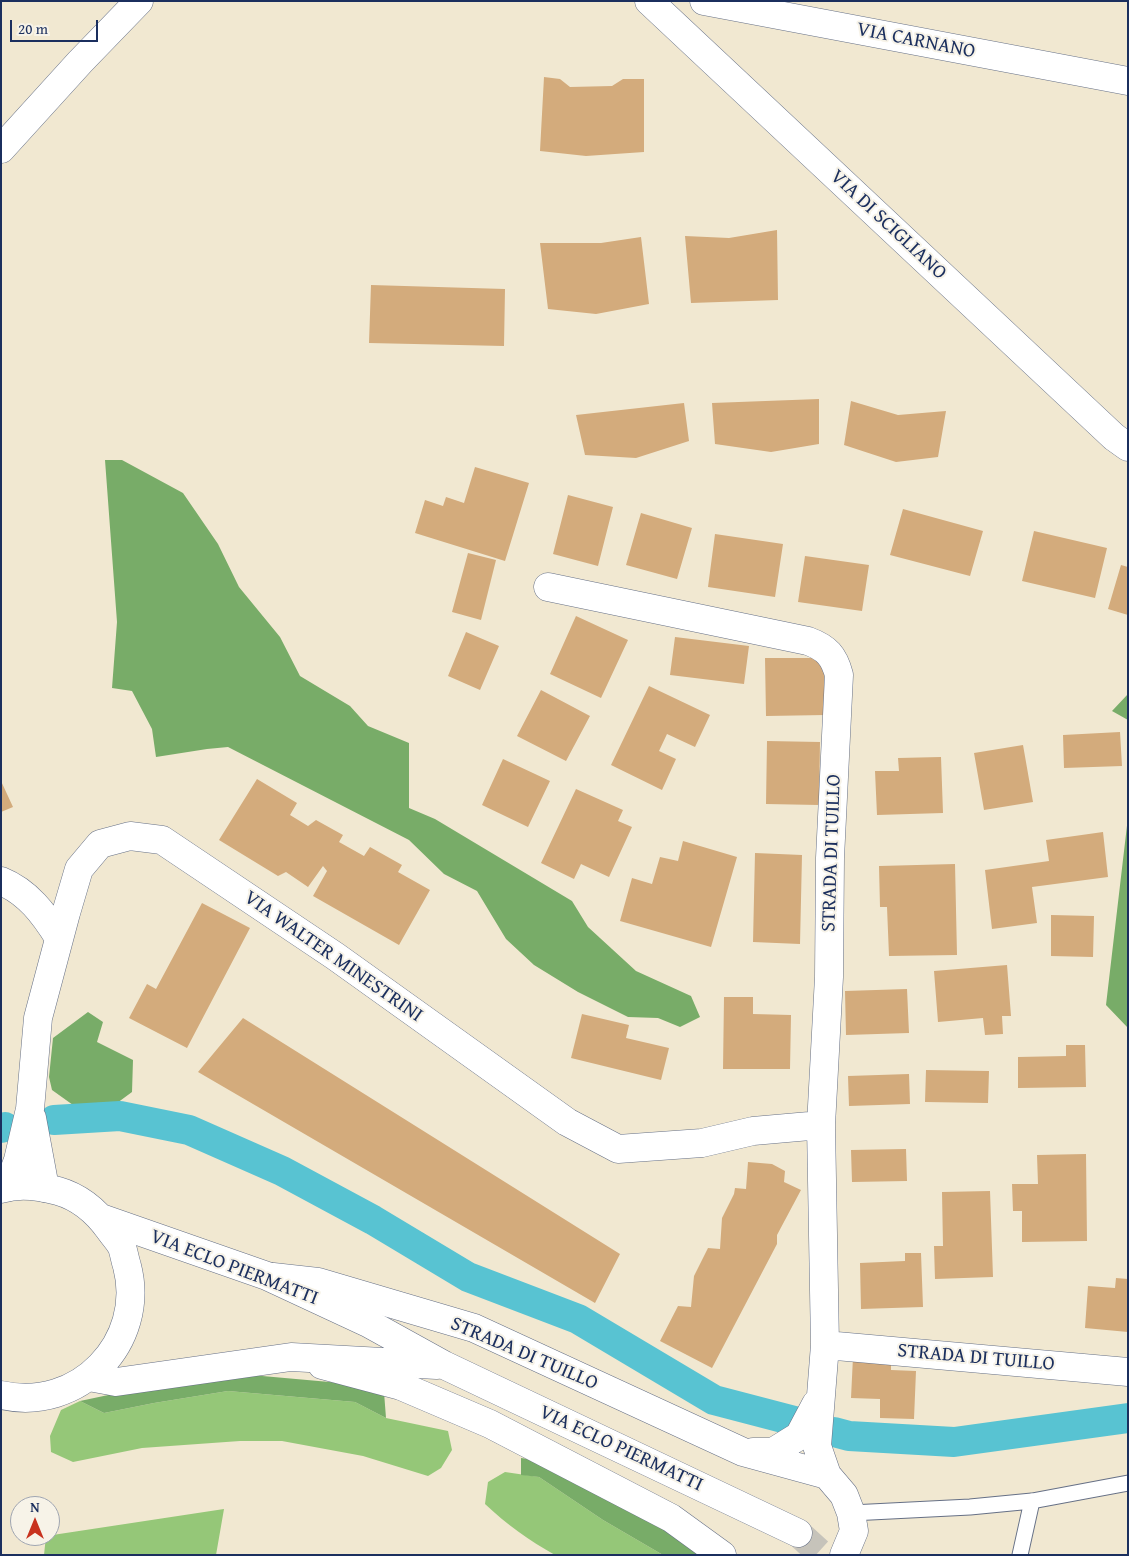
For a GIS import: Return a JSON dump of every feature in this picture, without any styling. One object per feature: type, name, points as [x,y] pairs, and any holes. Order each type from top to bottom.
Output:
[{"type":"street","points":[[1,149],[80,62],[139,1]]},
{"type":"street","name":"VIA DI SCIGLIANO","points":[[649,1],[1086,411],[1114,437],[1128,447]]},
{"type":"street","name":"VIA CARNANO","points":[[704,1],[1128,81]]},
{"type":"street","name":"STRADA DI TUILLO","points":[[548,587],[808,641],[819,645],[829,653],[836,663],[839,676],[830,858],[829,977],[821,1125],[825,1345],[817,1446],[827,1475],[844,1495],[850,1513],[854,1531],[844,1555]]},
{"type":"street","name":"VIA WALTER MINESTRINI","points":[[4,1188],[18,1160],[30,1109],[38,1018],[79,869],[100,844],[130,836],[162,840],[335,956],[567,1122],[618,1149],[702,1143],[753,1131],[821,1125]]},
{"type":"street","points":[[1,881],[30,898],[59,938]]},
{"type":"street","name":"VIA WALTER MINESTRINI","points":[[30,1109],[44,1188]]},
{"type":"street","name":"VIA ECLO PIERMATTI","points":[[1,1396],[35,1398],[56,1394],[74,1387],[89,1377],[114,1351],[128,1318],[131,1282],[122,1247],[101,1218],[84,1204],[65,1193],[44,1188],[26,1186],[4,1188]]},
{"type":"street","name":"VIA ECLO PIERMATTI","points":[[101,1218],[267,1276],[368,1323],[444,1365],[798,1533]]},
{"type":"street","name":"STRADA DI TUILLO","points":[[267,1276],[318,1282],[474,1328],[743,1452],[827,1475]]},
{"type":"street","name":"STRADA DI TUILLO","points":[[825,1345],[1128,1372]]},
{"type":"street","points":[[291,1357],[401,1386],[490,1424],[671,1518],[722,1555]]},
{"type":"street","name":"VIA ECLO PIERMATTI","points":[[89,1377],[116,1382],[291,1357],[444,1365]]},
{"type":"street","name":"STRADA DI TUILLO","points":[[743,1452],[773,1452],[799,1436],[821,1396]]},
{"type":"lane","points":[[850,1513],[970,1507],[1032,1501],[1128,1483]]},
{"type":"lane","points":[[1020,1555],[1032,1501]]},
{"type":"green space","points":[[105,460],[122,460],[183,493],[218,544],[239,587],[280,637],[300,676],[350,706],[368,726],[409,743],[409,808],[435,819],[572,901],[588,927],[636,971],[691,996],[700,1017],[680,1027],[658,1018],[628,1017],[578,992],[534,965],[506,939],[477,891],[444,874],[409,840],[228,747],[156,757],[152,729],[132,691],[112,688],[117,622]]},
{"type":"green space","points":[[1128,694],[1128,720],[1112,711]]},
{"type":"green space","points":[[1128,817],[1128,1028],[1106,1005]]},
{"type":"green space","points":[[88,1012],[103,1022],[97,1042],[133,1060],[132,1092],[94,1120],[52,1090],[49,1077],[53,1038]]},
{"type":"green space","points":[[251,1375],[352,1384],[384,1392],[386,1418],[355,1402],[228,1391],[104,1413],[80,1401],[146,1387]]},
{"type":"green space","points":[[228,1391],[355,1402],[386,1418],[448,1431],[452,1450],[441,1468],[428,1476],[363,1456],[282,1441],[240,1441],[142,1448],[73,1462],[51,1452],[50,1436],[61,1410],[80,1401],[104,1413]]},
{"type":"green space","points":[[521,1458],[542,1461],[638,1511],[699,1555],[663,1555],[603,1520],[539,1477],[521,1475]]},
{"type":"green space","points":[[505,1472],[539,1477],[603,1520],[663,1555],[555,1555],[518,1532],[485,1504],[488,1482]]},
{"type":"green space","points":[[224,1509],[216,1555],[44,1555],[45,1546],[60,1546],[60,1534]]},
{"type":"building","points":[[544,77],[560,79],[570,87],[612,86],[623,79],[644,79],[644,152],[586,156],[540,151]]},
{"type":"building","points":[[777,230],[778,300],[691,303],[685,236],[729,238]]},
{"type":"building","points":[[641,237],[649,304],[596,314],[548,309],[540,243],[601,243]]},
{"type":"building","points":[[371,285],[505,289],[504,346],[369,343]]},
{"type":"building","points":[[819,399],[819,444],[771,452],[715,444],[712,403]]},
{"type":"building","points":[[851,401],[898,415],[946,411],[938,457],[896,462],[844,445]]},
{"type":"building","points":[[684,403],[689,441],[636,458],[585,455],[576,415]]},
{"type":"building","points":[[475,467],[529,483],[505,561],[415,533],[425,500],[443,506],[446,497],[464,503]]},
{"type":"building","points":[[568,495],[613,507],[598,566],[553,554]]},
{"type":"building","points":[[903,509],[983,531],[970,576],[890,555]]},
{"type":"building","points":[[641,513],[692,528],[677,579],[626,565]]},
{"type":"building","points":[[1034,531],[1107,548],[1095,598],[1022,581]]},
{"type":"building","points":[[715,534],[783,544],[775,597],[708,587]]},
{"type":"building","points":[[468,553],[496,560],[481,620],[452,612]]},
{"type":"building","points":[[805,556],[869,565],[862,611],[798,602]]},
{"type":"building","points":[[1121,565],[1128,567],[1128,615],[1108,609]]},
{"type":"building","points":[[576,616],[628,640],[601,698],[550,674]]},
{"type":"building","points":[[466,632],[499,646],[480,690],[448,676]]},
{"type":"building","points":[[675,637],[749,646],[744,684],[670,675]]},
{"type":"building","points":[[765,658],[824,658],[825,715],[766,716]]},
{"type":"building","points":[[649,686],[710,715],[695,747],[667,734],[659,751],[676,759],[662,790],[611,765]]},
{"type":"building","points":[[541,690],[590,716],[566,761],[517,736]]},
{"type":"building","points":[[1120,732],[1122,766],[1064,768],[1063,735]]},
{"type":"building","points":[[767,741],[820,742],[819,805],[766,804]]},
{"type":"building","points":[[1023,745],[1033,802],[984,810],[974,753]]},
{"type":"building","points":[[941,757],[943,813],[877,815],[875,771],[899,771],[898,758]]},
{"type":"building","points":[[503,759],[550,781],[528,827],[482,805]]},
{"type":"building","points":[[257,779],[297,803],[290,815],[308,826],[316,820],[343,835],[339,842],[364,856],[370,847],[402,865],[398,872],[430,890],[399,945],[313,896],[327,871],[323,866],[308,887],[286,872],[278,876],[219,840]]},
{"type":"building","points":[[1,781],[13,807],[1,812]]},
{"type":"building","points":[[576,789],[623,810],[618,821],[632,827],[609,877],[581,864],[574,879],[541,863]]},
{"type":"building","points":[[1103,832],[1108,877],[1032,887],[1037,923],[992,929],[985,870],[1049,861],[1046,840]]},
{"type":"building","points":[[683,841],[737,857],[711,947],[620,921],[632,878],[652,884],[660,857],[678,861]]},
{"type":"building","points":[[755,853],[802,855],[800,944],[753,942]]},
{"type":"building","points":[[955,864],[957,955],[889,956],[887,907],[880,907],[879,866]]},
{"type":"building","points":[[202,903],[250,928],[187,1048],[129,1018],[147,984],[156,989]]},
{"type":"building","points":[[1051,915],[1094,916],[1093,957],[1051,956]]},
{"type":"building","points":[[1007,965],[1011,1016],[1002,1016],[1003,1034],[985,1035],[983,1018],[938,1022],[934,971]]},
{"type":"building","points":[[907,989],[909,1033],[846,1035],[845,991]]},
{"type":"building","points":[[724,997],[753,997],[753,1014],[791,1015],[790,1069],[723,1069]]},
{"type":"building","points":[[582,1014],[629,1025],[626,1038],[669,1048],[661,1080],[571,1058]]},
{"type":"building","points":[[243,1018],[620,1254],[595,1303],[198,1072]]},
{"type":"building","points":[[1066,1045],[1085,1045],[1086,1087],[1018,1088],[1018,1057],[1066,1056]]},
{"type":"building","points":[[926,1070],[989,1071],[988,1103],[925,1102]]},
{"type":"building","points":[[909,1074],[910,1104],[849,1106],[848,1076]]},
{"type":"building","points":[[906,1149],[907,1181],[852,1182],[851,1150]]},
{"type":"building","points":[[1086,1154],[1087,1241],[1022,1242],[1022,1211],[1013,1211],[1012,1184],[1038,1184],[1037,1155]]},
{"type":"building","points":[[748,1162],[772,1164],[785,1171],[784,1182],[801,1190],[777,1235],[777,1244],[712,1368],[660,1341],[678,1306],[691,1307],[694,1276],[708,1248],[720,1249],[722,1218],[735,1188],[746,1189]]},
{"type":"building","points":[[990,1191],[993,1277],[935,1279],[934,1246],[943,1246],[942,1192]]},
{"type":"building","points":[[905,1253],[921,1253],[923,1307],[861,1309],[860,1263],[905,1261]]},
{"type":"building","points":[[1116,1278],[1128,1279],[1128,1332],[1085,1328],[1088,1286],[1115,1288]]},
{"type":"building","points":[[853,1357],[891,1359],[891,1370],[916,1371],[914,1419],[880,1418],[880,1399],[851,1398]]},
{"type":"waterway","points":[[54,1120],[120,1116],[189,1130],[282,1171],[373,1220],[468,1277],[578,1319],[714,1400],[802,1423]]},
{"type":"waterway","points":[[1,1128],[5,1127]]},
{"type":"waterway","points":[[834,1432],[849,1436],[954,1442],[1128,1418]]},
{"type":"tunnel","points":[[798,1533],[822,1555]]}]
